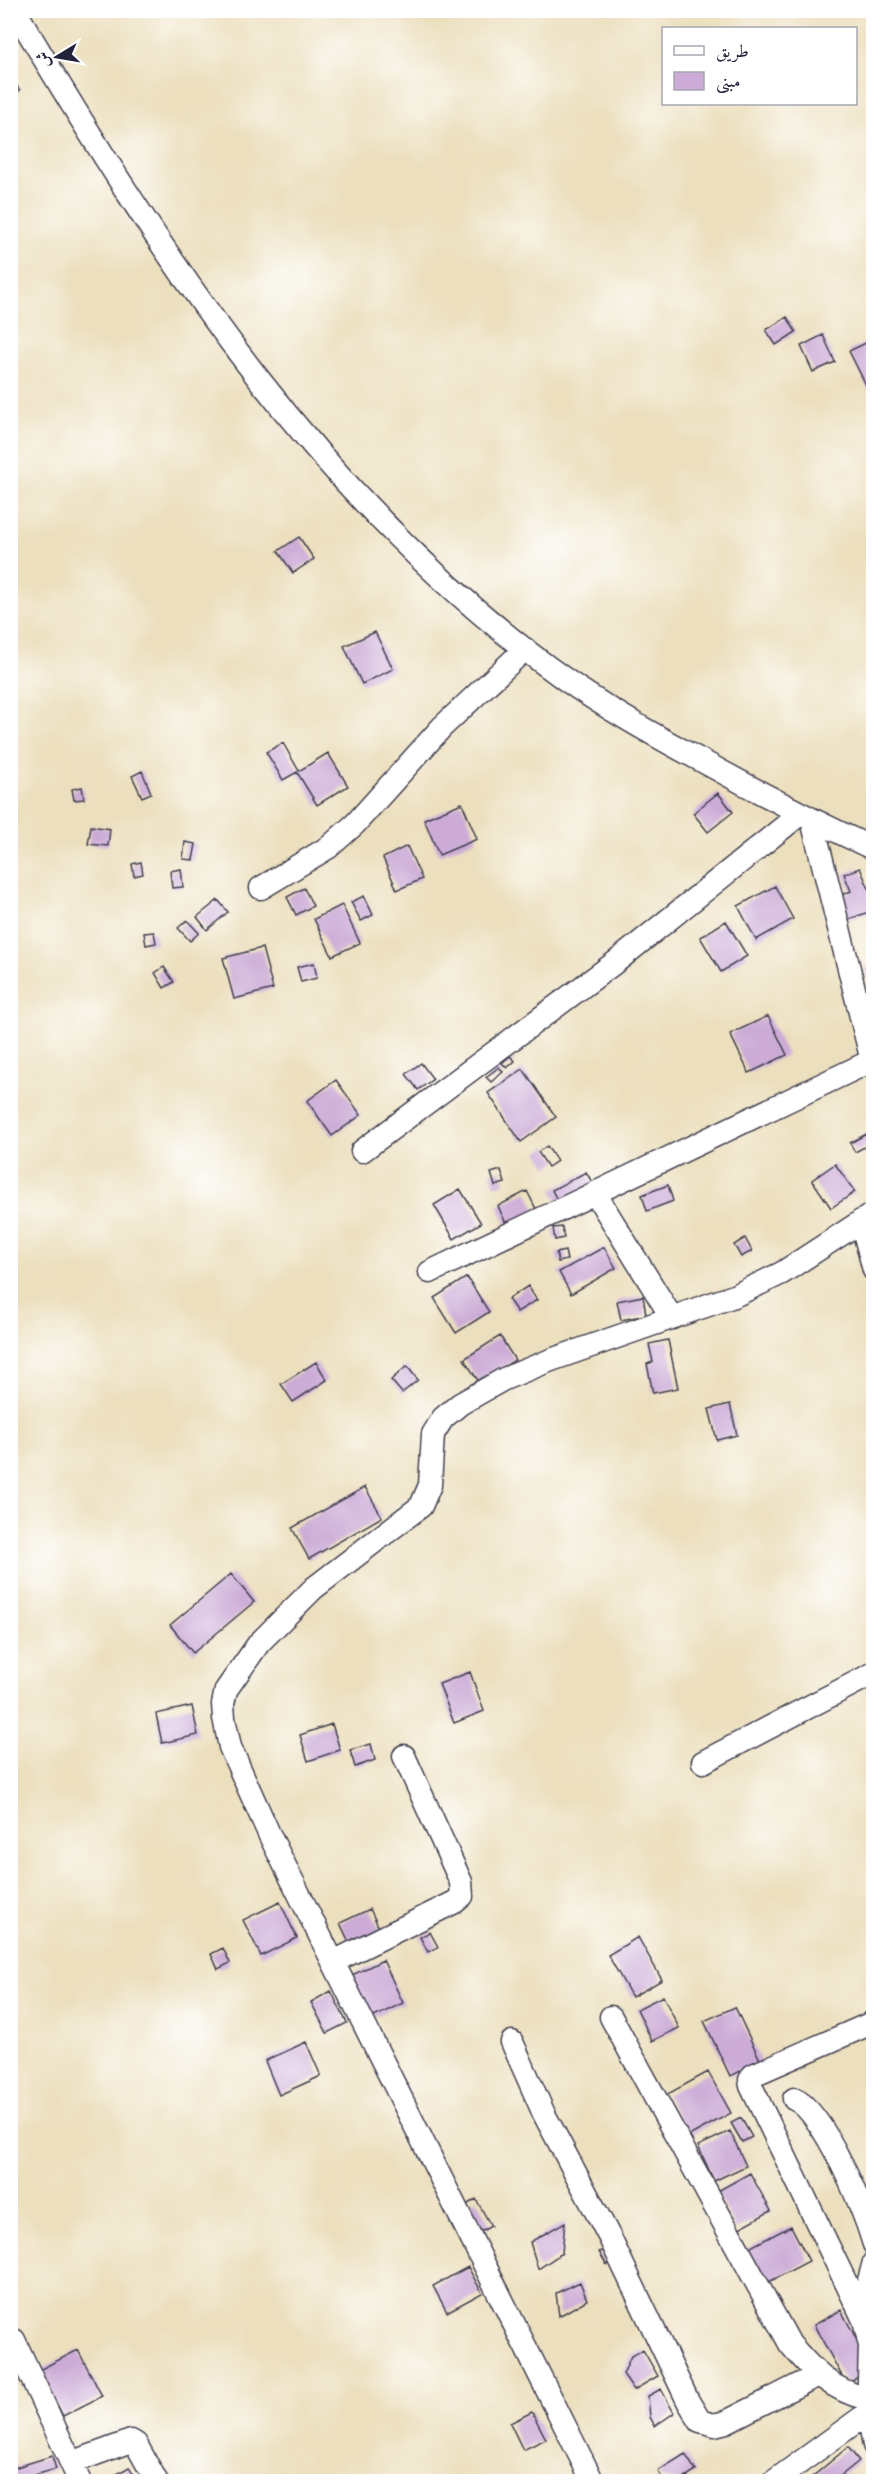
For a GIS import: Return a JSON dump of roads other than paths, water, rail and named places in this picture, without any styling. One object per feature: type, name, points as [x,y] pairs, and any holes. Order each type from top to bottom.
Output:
[{"type":"street","points":[[15,10],[135,208],[196,298],[273,400],[381,522],[491,624],[568,681],[645,730],[806,817],[873,849]]},
{"type":"street","points":[[261,888],[329,847],[356,824],[442,727],[525,649]]},
{"type":"street","points":[[430,1272],[872,1065],[806,817]]},
{"type":"street","points":[[363,1151],[806,817]]},
{"type":"street","points":[[595,1193],[672,1318]]},
{"type":"street","points":[[593,2481],[270,1836],[230,1747],[223,1704],[226,1690],[259,1643],[314,1588],[421,1506],[430,1485],[433,1434],[443,1418],[460,1404],[504,1379],[551,1360],[734,1296],[782,1273],[867,1217],[873,1270]]},
{"type":"street","points":[[703,1762],[873,1673]]},
{"type":"street","points":[[333,1962],[455,1902],[462,1896],[461,1882],[404,1756]]},
{"type":"street","points":[[612,2016],[790,2344],[818,2375],[867,2406]]},
{"type":"street","points":[[873,2022],[753,2076],[750,2080],[864,2320],[870,2346],[867,2406],[873,2445]]},
{"type":"street","points":[[512,2042],[544,2114],[609,2236],[688,2401],[700,2421],[714,2426],[726,2422],[818,2375]]},
{"type":"street","points":[[794,2099],[802,2102],[818,2120],[832,2145],[873,2244]]},
{"type":"street","points":[[864,2320],[870,2311],[868,2284],[873,2262]]},
{"type":"street","points":[[14,2340],[75,2472],[131,2441],[136,2444],[157,2481]]},
{"type":"street","points":[[773,2481],[867,2406]]}]
